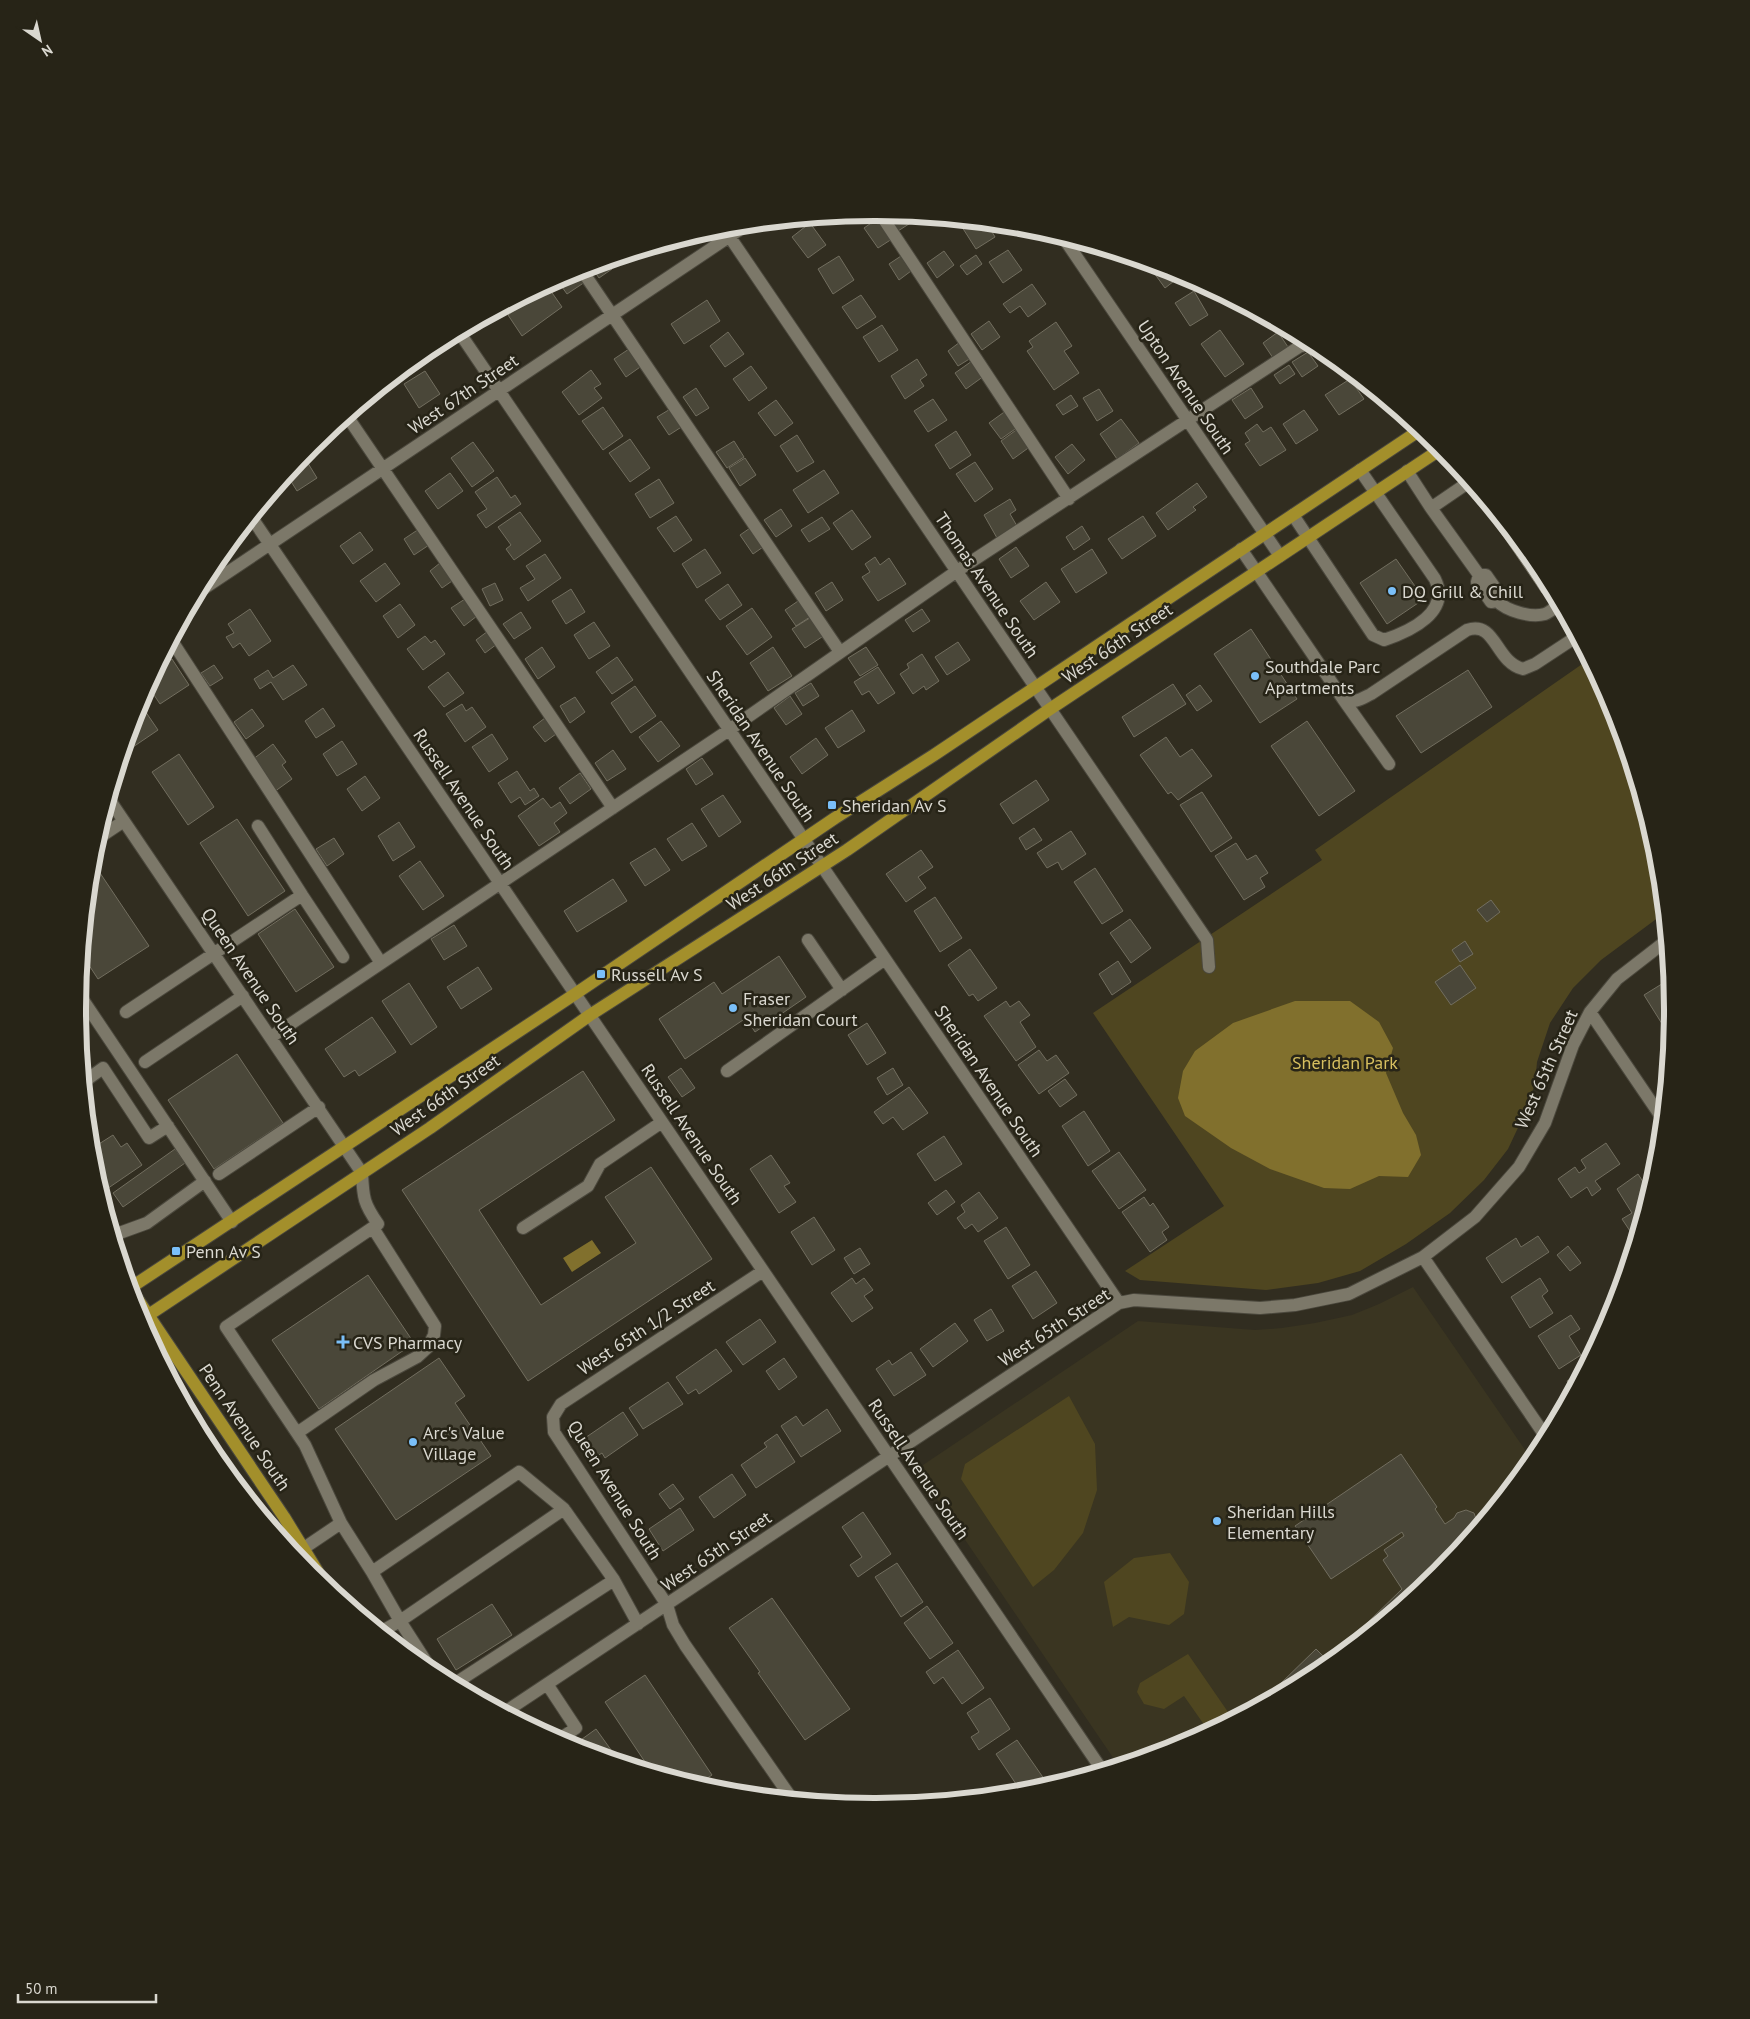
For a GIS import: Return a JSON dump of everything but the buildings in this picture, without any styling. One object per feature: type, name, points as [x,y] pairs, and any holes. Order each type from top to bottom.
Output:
[{"type":"main road","name":"West 66th Street","points":[[136,1284],[575,994],[1414,434]]},
{"type":"main road","name":"West 66th Street","points":[[148,1316],[362,1173],[590,1016],[822,866],[1050,709],[1434,453]]},
{"type":"main road","name":"Penn Avenue South","points":[[158,1337],[312,1562]]},
{"type":"street","points":[[885,221],[1069,499]]},
{"type":"street","name":"Thomas Avenue South","points":[[728,235],[1207,940],[1209,967]]},
{"type":"street","name":"West 67th Street","points":[[210,586],[612,315],[720,236]]},
{"type":"street","name":"Upton Avenue South","points":[[1069,246],[1280,556]]},
{"type":"street","points":[[586,276],[840,652]]},
{"type":"street","name":"Sheridan Avenue South","points":[[463,338],[1119,1303]]},
{"type":"street","points":[[271,1037],[729,730],[957,572],[1188,422],[1300,346]]},
{"type":"street","points":[[350,421],[613,808]]},
{"type":"street","points":[[1293,515],[1373,635],[1384,640],[1403,634],[1432,614],[1438,600],[1440,588],[1360,470]]},
{"type":"street","points":[[1407,471],[1479,575],[1486,575],[1500,595],[1497,602],[1504,608],[1531,614],[1545,614],[1554,608]]},
{"type":"street","points":[[1431,508],[1464,485]]},
{"type":"street","name":"Russell Avenue South","points":[[255,522],[1099,1765]]},
{"type":"street","points":[[1241,549],[1389,764]]},
{"type":"street","points":[[1343,699],[1350,702],[1358,701],[1467,630],[1475,627],[1482,629],[1489,635],[1508,662],[1524,669],[1571,640]]},
{"type":"street","points":[[176,646],[381,963]]},
{"type":"street","name":"Queen Avenue South","points":[[113,805],[362,1173]]},
{"type":"street","points":[[106,833],[124,821]]},
{"type":"street","points":[[258,826],[343,957]]},
{"type":"street","points":[[126,1012],[302,894]]},
{"type":"street","points":[[808,940],[842,990]]},
{"type":"street","name":"West 65th Street","points":[[510,1709],[1119,1303],[1134,1300],[1260,1308],[1294,1305],[1349,1294],[1423,1257],[1475,1217],[1519,1168],[1545,1123],[1573,1045],[1590,1012],[1616,979],[1661,944]]},
{"type":"street","points":[[727,1071],[885,960]]},
{"type":"street","points":[[145,1062],[243,996]]},
{"type":"street","points":[[86,1005],[232,1222]]},
{"type":"street","points":[[1590,1012],[1657,1111]]},
{"type":"street","points":[[90,1077],[121,1056]]},
{"type":"street","points":[[103,1068],[149,1138],[168,1126]]},
{"type":"street","points":[[219,1174],[318,1107]]},
{"type":"street","points":[[523,1228],[588,1186],[600,1164],[662,1122]]},
{"type":"street","points":[[362,1173],[365,1201],[378,1224],[226,1327],[305,1445],[341,1523],[420,1653]]},
{"type":"street","points":[[119,1233],[147,1223],[205,1180]]},
{"type":"street","points":[[297,1433],[374,1380],[417,1357],[428,1346],[434,1335],[435,1326],[373,1228]]},
{"type":"street","points":[[1423,1257],[1542,1431]]},
{"type":"street","name":"West 65th 1/2 Street","points":[[553,1417],[561,1404],[763,1271]]},
{"type":"street","name":"Queen Avenue South","points":[[553,1417],[554,1432],[667,1605],[673,1625],[684,1645],[788,1794]]},
{"type":"street","points":[[372,1572],[518,1472],[564,1509],[614,1580],[638,1624]]},
{"type":"street","points":[[387,1629],[400,1622],[564,1509]]},
{"type":"street","points":[[304,1548],[341,1523]]},
{"type":"street","points":[[460,1680],[614,1580]]},
{"type":"street","points":[[547,1684],[576,1728],[566,1735]]},
{"type":"shaded area","points":[[1295,1001],[1350,1001],[1379,1022],[1393,1048],[1386,1073],[1403,1113],[1416,1135],[1421,1155],[1408,1177],[1379,1176],[1350,1189],[1324,1188],[1270,1169],[1231,1148],[1185,1116],[1178,1098],[1183,1071],[1195,1051],[1233,1023]]},
{"type":"shaded area","points":[[592,1240],[601,1253],[572,1272],[563,1258]]},
{"type":"shaded area","name":"Sheridan Hills Elementary","points":[[1413,1287],[1527,1453],[1501,1490],[1468,1530],[1433,1567],[1395,1603],[1355,1635],[1269,1693],[1224,1717],[1177,1738],[1115,1760],[917,1469],[1138,1321],[1255,1330],[1315,1323],[1352,1315]]},
{"type":"green space","name":"Sheridan Park","points":[[1583,663],[1604,708],[1622,756],[1637,805],[1649,856],[1658,918],[1601,960],[1573,988],[1550,1023],[1537,1062],[1535,1084],[1524,1115],[1508,1149],[1484,1180],[1450,1213],[1406,1244],[1360,1271],[1318,1283],[1266,1290],[1140,1280],[1125,1271],[1224,1206],[1093,1013],[1322,860],[1315,850]]},
{"type":"green space","points":[[1069,1396],[1095,1444],[1097,1490],[1083,1533],[1054,1570],[1033,1587],[961,1479],[965,1464]]},
{"type":"green space","points":[[1170,1553],[1189,1582],[1184,1614],[1169,1625],[1129,1617],[1113,1627],[1104,1582],[1134,1558]]},
{"type":"green space","points":[[1188,1654],[1228,1712],[1205,1726],[1184,1696],[1164,1709],[1144,1704],[1137,1692],[1140,1683]]},
{"type":"place","name":"DQ Grill & Chill","points":[[1392,591]]},
{"type":"place","name":"Southdale Parc Apartments","points":[[1255,676]]},
{"type":"place","name":"Sheridan Av S","points":[[832,805]]},
{"type":"place","name":"Russell Av S","points":[[601,974]]},
{"type":"place","name":"Fraser Sheridan Court","points":[[733,1008]]},
{"type":"place","name":"Penn Av S","points":[[176,1251]]},
{"type":"place","name":"CVS Pharmacy","points":[[343,1342]]},
{"type":"place","name":"Arc's Value Village","points":[[413,1442]]},
{"type":"place","name":"Sheridan Hills Elementary","points":[[1217,1521]]}]
